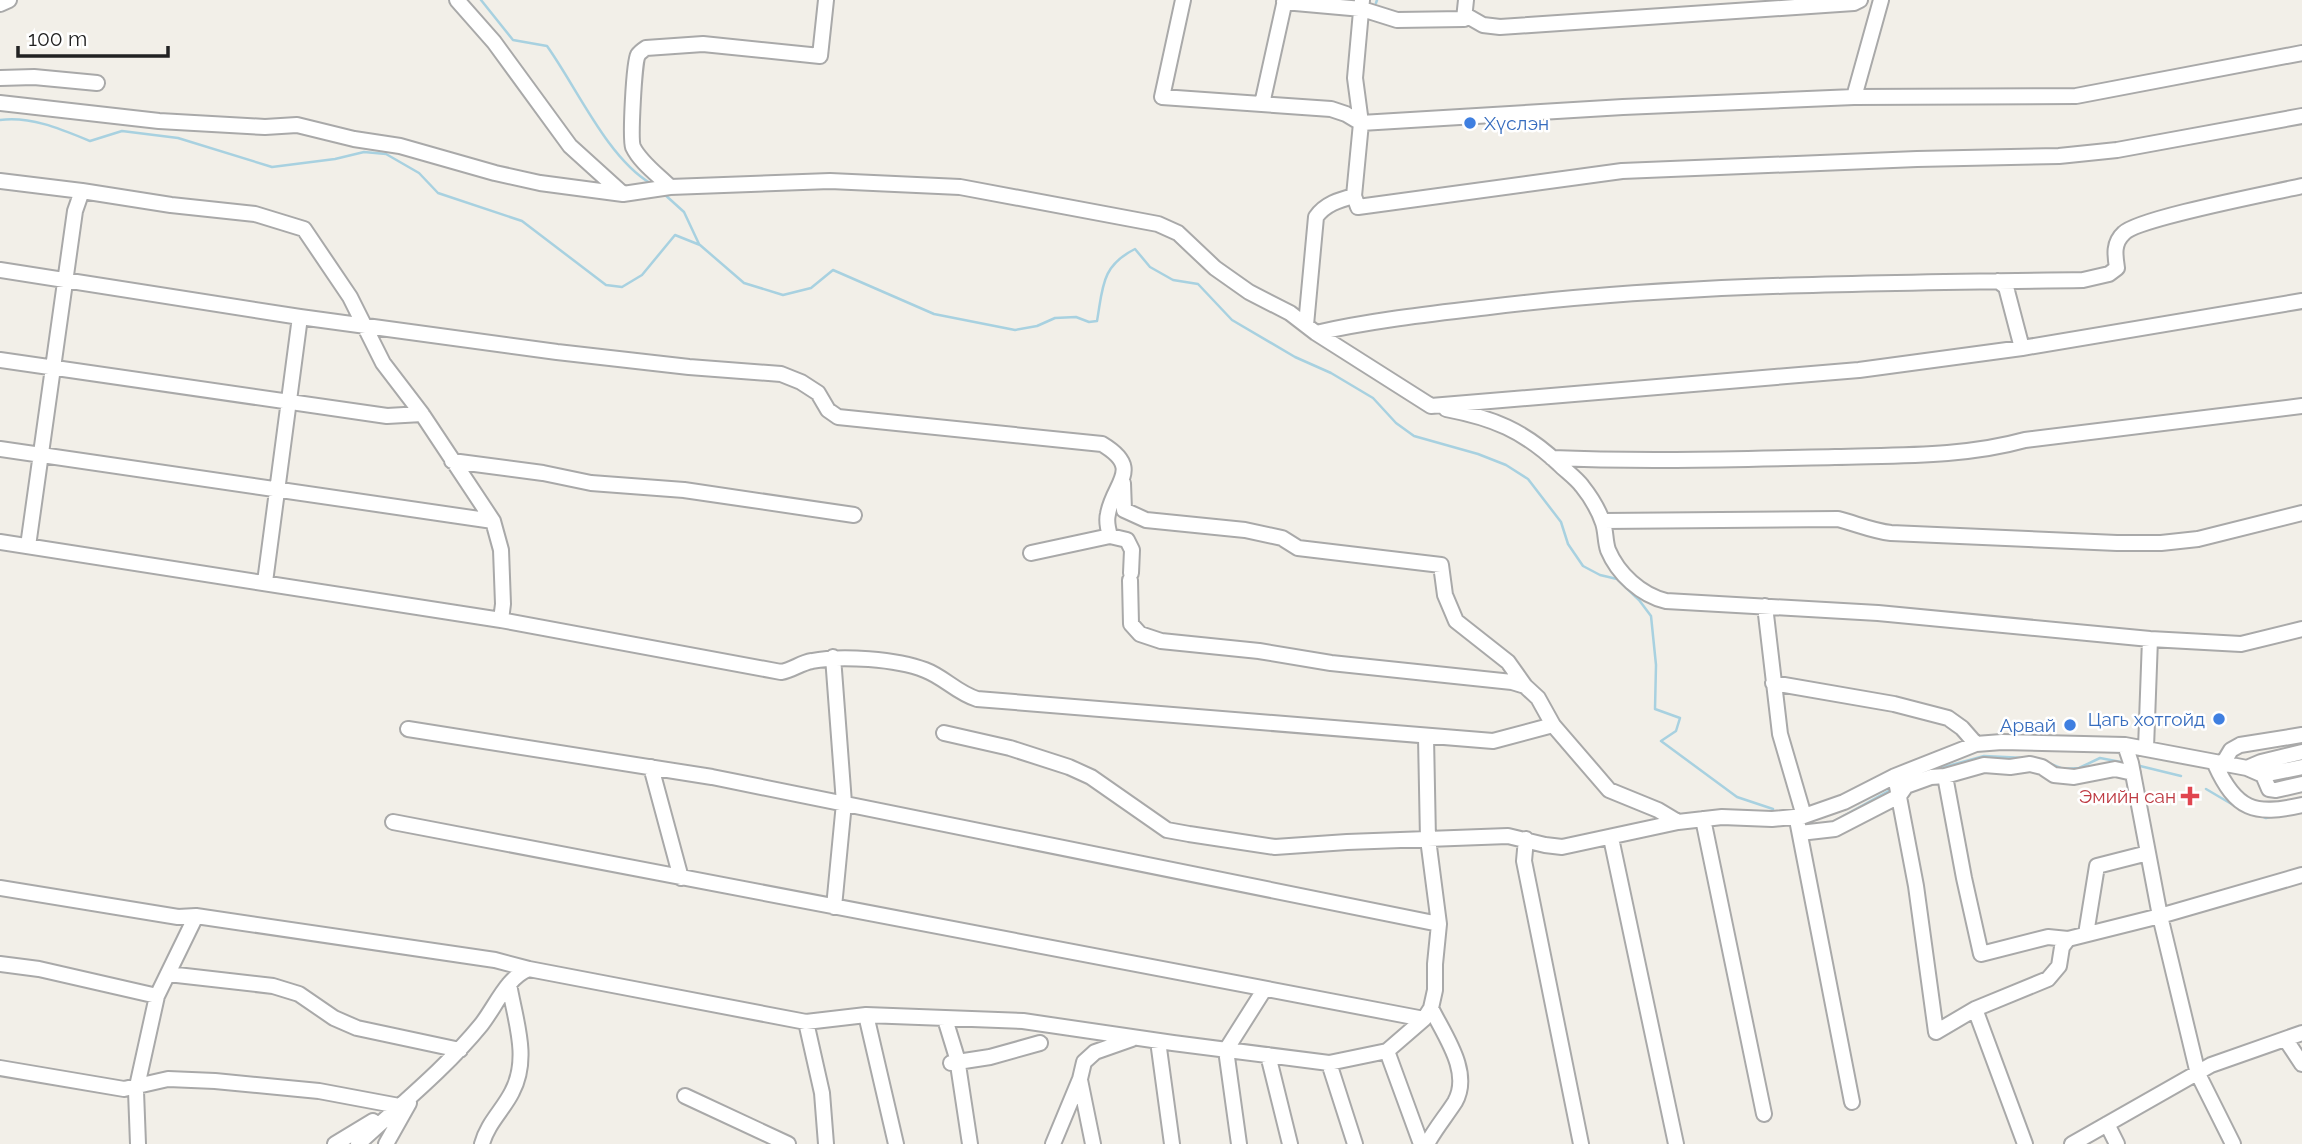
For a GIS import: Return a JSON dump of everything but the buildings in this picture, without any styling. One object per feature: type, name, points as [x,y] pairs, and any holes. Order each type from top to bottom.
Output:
[{"type":"street","points":[[0,4],[9,0]]},
{"type":"street","points":[[457,0],[494,42],[570,146],[623,194]]},
{"type":"street","points":[[670,187],[637,154],[632,144],[637,56],[646,48],[703,44],[820,57],[826,0]]},
{"type":"street","points":[[1183,0],[1162,97],[1331,109],[1360,122],[1854,97],[2076,96],[2302,53]]},
{"type":"street","points":[[1464,19],[1466,0]]},
{"type":"street","points":[[1262,104],[1284,1],[1362,5],[1397,20],[1469,17],[1483,25],[1500,27],[1854,3],[1860,0]]},
{"type":"street","points":[[1854,97],[1881,0]]},
{"type":"street","points":[[1362,5],[1355,78],[1360,122],[1353,195],[1358,207],[1622,171],[2059,156],[2117,150],[2302,116]]},
{"type":"street","points":[[0,78],[34,77],[97,83]]},
{"type":"street","points":[[0,103],[159,121],[265,127],[297,125],[354,139],[400,146],[540,183],[623,194],[670,187],[830,181],[960,187],[1158,224],[1178,233],[1215,268],[1238,284],[1290,313],[1431,405],[1480,415],[1529,438],[1582,485],[1603,521],[1608,550],[1622,572],[1637,588],[1651,597],[1666,601],[1878,612],[2150,639],[2241,644],[2302,629]]},
{"type":"street","points":[[0,181],[255,214],[304,229],[350,297],[383,363],[422,414],[493,521],[501,550],[501,620]]},
{"type":"street","points":[[1311,329],[1580,296],[1759,285],[2083,279],[2109,274],[2116,268],[2115,250],[2126,230],[2174,215],[2302,186]]},
{"type":"street","points":[[28,546],[75,211],[82,191]]},
{"type":"street","points":[[1311,329],[1316,217],[1322,209],[1337,200],[1353,195]]},
{"type":"street","points":[[0,270],[300,317],[557,352],[781,374],[818,393],[828,410],[838,416],[1102,444],[1116,452],[1123,463],[1124,510],[1146,520],[1245,530],[1282,538],[1298,548],[1441,565],[1445,596],[1456,621],[1508,662],[1543,705],[1553,725],[1609,790],[1658,810],[1678,822]]},
{"type":"street","points":[[1998,281],[2006,287],[2022,348]]},
{"type":"street","points":[[1431,405],[1860,370],[2022,348],[2302,301]]},
{"type":"street","points":[[265,582],[300,317]]},
{"type":"street","points":[[0,359],[387,416],[422,414]]},
{"type":"street","points":[[1552,458],[1730,459],[1918,454],[1996,448],[2025,440],[2302,406]]},
{"type":"street","points":[[0,449],[493,521]]},
{"type":"street","points":[[452,461],[543,473],[591,484],[684,490],[854,515]]},
{"type":"street","points":[[1110,536],[1108,513],[1122,482]]},
{"type":"street","points":[[1603,521],[1838,519],[1871,531],[1891,533],[2150,543],[2198,539],[2302,513]]},
{"type":"street","points":[[1031,553],[1110,536],[1127,540],[1132,550],[1130,624],[1140,634],[1160,640],[1259,651],[1331,663],[1512,682],[1525,686]]},
{"type":"street","points":[[0,542],[501,620],[781,671],[794,670],[806,662],[833,657],[911,665],[929,672],[965,696],[977,699],[1493,741],[1553,725]]},
{"type":"street","points":[[1765,606],[1780,734],[1800,816],[1800,833],[1852,1102]]},
{"type":"street","points":[[2146,748],[2150,639]]},
{"type":"street","points":[[833,657],[844,803],[834,907]]},
{"type":"street","points":[[1773,683],[1894,704],[1948,718],[1962,728],[1976,744]]},
{"type":"street","points":[[408,729],[712,777],[1439,924]]},
{"type":"street","points":[[944,733],[1010,748],[1069,767],[1091,777],[1167,830],[1275,847],[1508,836],[1562,847],[1678,822],[1800,816],[1844,802],[1895,776],[1976,744],[2002,742],[2125,745],[2247,768],[2263,775],[2302,767]]},
{"type":"street","points":[[2219,764],[2231,750],[2240,745],[2302,735]]},
{"type":"street","points":[[0,887],[178,917],[196,916],[495,960],[529,969],[806,1022],[866,1015],[1023,1021],[1226,1051],[1329,1063],[1388,1051],[1427,1014],[1435,990],[1439,924],[1428,839],[1426,737]]},
{"type":"street","points":[[2125,745],[2133,773],[2160,916],[2198,1074],[2233,1144]]},
{"type":"street","points":[[2247,768],[2260,762],[2302,752]]},
{"type":"street","points":[[1800,833],[1835,829],[1899,796],[1906,786],[1931,777],[1945,776],[1984,765],[2010,767],[2030,764],[2042,767],[2054,775],[2074,777],[2115,769],[2133,773]]},
{"type":"street","points":[[2219,764],[2230,793],[2248,807],[2264,810],[2302,804]]},
{"type":"street","points":[[651,767],[681,878]]},
{"type":"street","points":[[2263,775],[2269,789],[2302,784]]},
{"type":"street","points":[[1895,776],[1916,886],[1936,1032],[1975,1009],[2048,979],[2059,966],[2062,947],[2068,939]]},
{"type":"street","points":[[1945,776],[1981,954],[2048,937],[2068,939],[2302,875]]},
{"type":"street","points":[[1703,819],[1764,1114]]},
{"type":"street","points":[[393,822],[1264,990],[1427,1014],[1455,1058],[1461,1076],[1460,1090],[1455,1101],[1427,1144]]},
{"type":"street","points":[[1611,838],[1676,1144]]},
{"type":"street","points":[[1525,839],[1524,861],[1581,1144]]},
{"type":"street","points":[[2086,934],[2097,866],[2148,853]]},
{"type":"street","points":[[138,1144],[137,1086],[158,996],[196,916]]},
{"type":"street","points":[[0,964],[38,969],[158,996]]},
{"type":"street","points":[[335,1144],[417,1090],[460,1050],[495,1007],[517,973],[529,969]]},
{"type":"street","points":[[168,974],[273,986],[299,994],[334,1018],[357,1028],[460,1050]]},
{"type":"street","points":[[482,1144],[486,1130],[501,1111],[520,1076],[520,1046],[509,984]]},
{"type":"street","points":[[1239,1144],[1226,1051],[1264,990]]},
{"type":"street","points":[[1975,1009],[2025,1144]]},
{"type":"street","points":[[866,1015],[896,1144]]},
{"type":"street","points":[[945,1018],[970,1144]]},
{"type":"street","points":[[806,1022],[822,1093],[826,1144]]},
{"type":"street","points":[[2072,1144],[2211,1065],[2302,1033]]},
{"type":"street","points":[[1053,1144],[1080,1079],[1084,1062],[1095,1052],[1137,1038]]},
{"type":"street","points":[[2286,1040],[2302,1064]]},
{"type":"street","points":[[1158,1041],[1172,1144]]},
{"type":"street","points":[[954,1063],[990,1057],[1041,1043]]},
{"type":"street","points":[[1388,1051],[1420,1144]]},
{"type":"street","points":[[1268,1055],[1290,1144]]},
{"type":"street","points":[[1329,1063],[1355,1144]]},
{"type":"street","points":[[0,1068],[115,1088],[168,1079],[215,1081],[319,1091],[397,1105]]},
{"type":"street","points":[[1080,1079],[1093,1144]]},
{"type":"street","points":[[386,1144],[417,1090]]},
{"type":"street","points":[[685,1096],[788,1144]]},
{"type":"street","points":[[358,1144],[397,1105]]},
{"type":"street","points":[[2107,1124],[2117,1144]]},
{"type":"waterway","points":[[481,0],[513,40],[547,46],[606,139],[620,157],[650,183]]},
{"type":"waterway","points":[[0,120],[34,122],[90,141],[122,131],[178,138],[272,167],[335,159],[364,152],[386,154],[419,173],[438,193],[522,221],[606,285],[622,287],[642,275],[675,235],[700,245],[744,283],[783,295],[811,288],[833,270],[934,314],[1015,330],[1037,326],[1055,318],[1076,317],[1089,322],[1097,321],[1103,288],[1110,270],[1135,249],[1150,267],[1173,280],[1198,284],[1232,320],[1373,398],[1396,423],[1414,436],[1478,454],[1506,465],[1528,479],[1561,522],[1568,544],[1583,566],[1600,575],[1617,579],[1651,616],[1656,665],[1655,709],[1680,718],[1676,731],[1661,741],[1737,797],[1773,809]]},
{"type":"waterway","points":[[663,193],[684,212],[699,244]]},
{"type":"waterway","points":[[1933,770],[1984,756],[2026,758]]},
{"type":"waterway","points":[[2039,759],[2063,769],[2079,768],[2100,758],[2126,763]]},
{"type":"waterway","points":[[2136,765],[2181,776]]},
{"type":"waterway","points":[[1831,823],[1892,789]]},
{"type":"waterway","points":[[2206,789],[2240,809]]},
{"type":"waterway","points":[[2259,815],[2266,818],[2273,816]]},
{"type":"place","name":"Хүслэн","points":[[1470,123]]},
{"type":"place","name":"Цагь хотгойд","points":[[2219,719]]},
{"type":"place","name":"Арвай","points":[[2070,725]]},
{"type":"place","name":"Эмийн сан","points":[[2190,796]]}]
